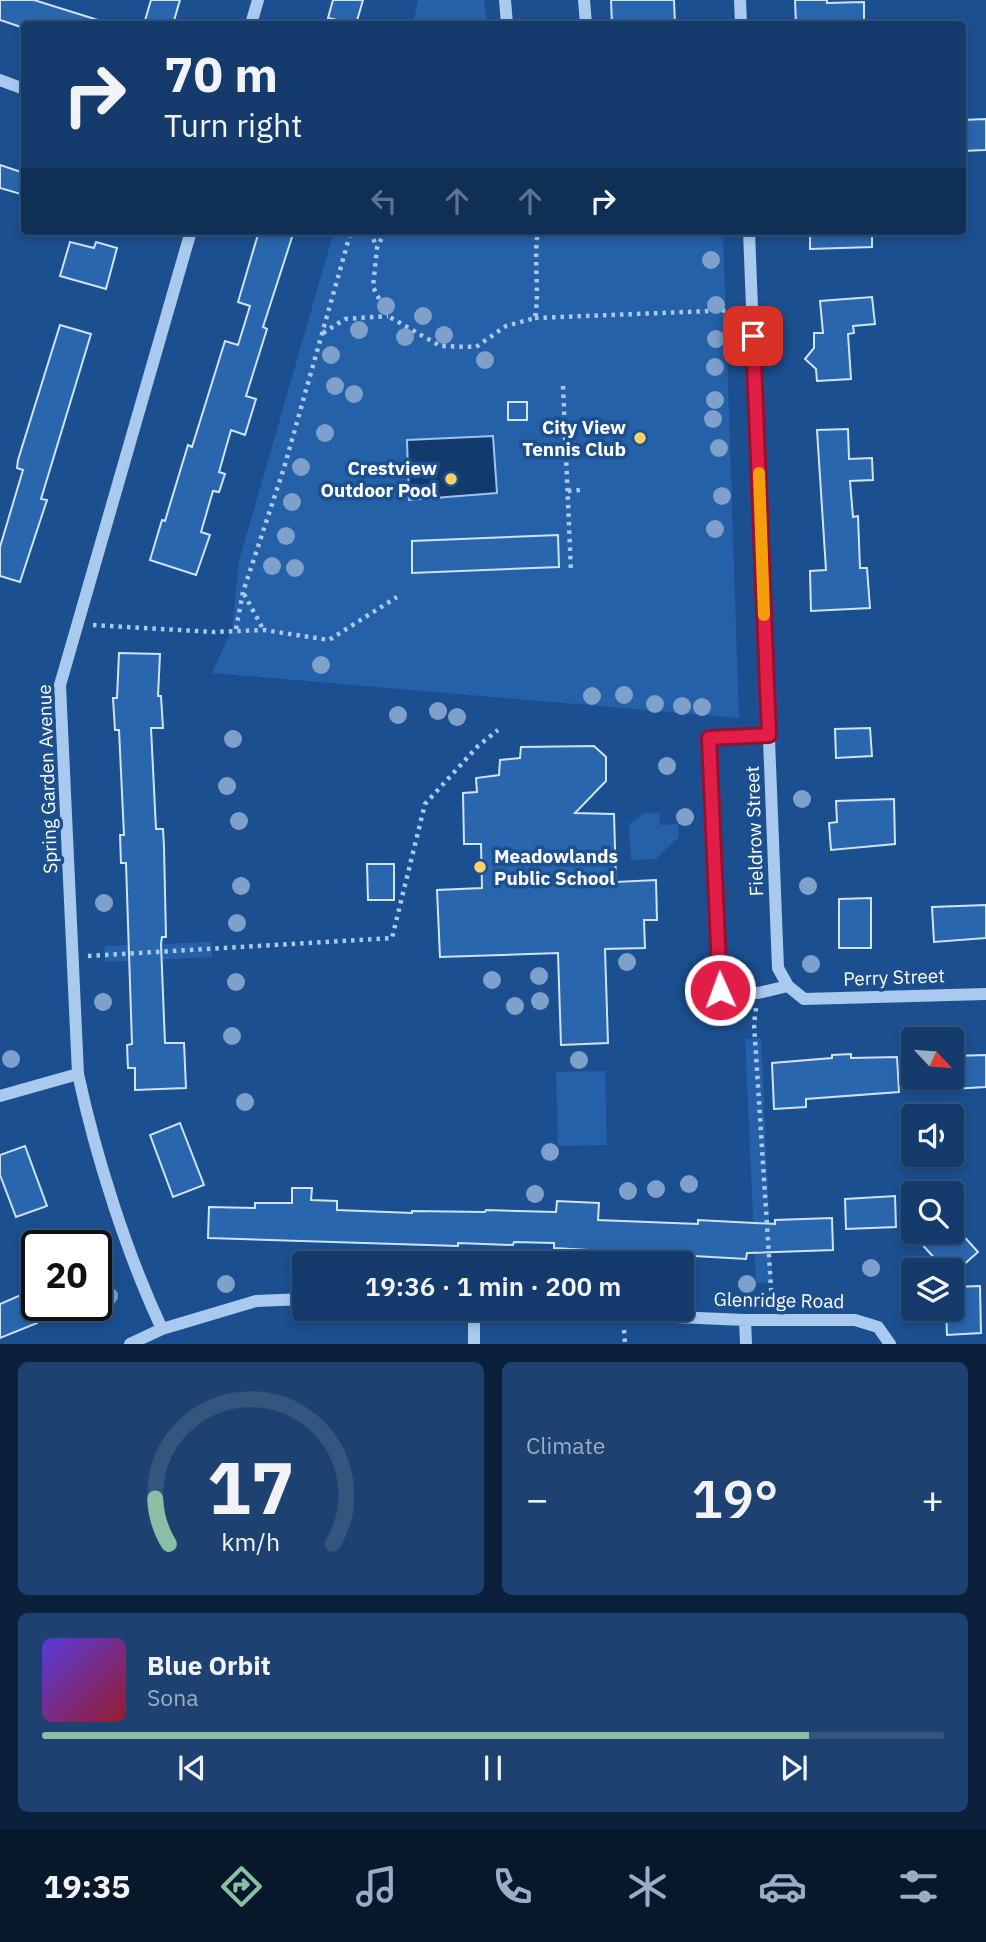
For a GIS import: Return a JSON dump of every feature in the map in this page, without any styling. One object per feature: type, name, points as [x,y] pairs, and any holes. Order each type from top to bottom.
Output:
[{"type":"street","points":[[252,21],[258,0]]},
{"type":"street","points":[[505,0],[507,21]]},
{"type":"street","points":[[584,0],[586,21]]},
{"type":"street","points":[[740,0],[741,21]]},
{"type":"street","points":[[0,80],[21,88]]},
{"type":"street","name":"Spring Garden Avenue","points":[[162,1329],[149,1302],[92,1137],[78,1074],[60,685],[190,235]]},
{"type":"street","name":"Fieldrow Street","points":[[749,235],[778,968],[788,986]]},
{"type":"street","points":[[769,735],[709,738],[720,990],[758,993],[788,986]]},
{"type":"street","name":"Perry Street","points":[[788,986],[804,999],[986,994]]},
{"type":"street","points":[[0,1096],[78,1074]]},
{"type":"street","points":[[130,1343],[162,1329],[256,1301],[292,1300]]},
{"type":"street","name":"Glenridge Road","points":[[694,1318],[855,1320],[878,1327],[890,1343]]},
{"type":"street","points":[[745,1320],[746,1343]]},
{"type":"street","points":[[474,1321],[474,1343]]},
{"type":"path","points":[[236,629],[243,592],[284,468],[350,235]]},
{"type":"path","points":[[372,235],[377,248]]},
{"type":"path","points":[[383,235],[377,248],[373,287],[388,316],[440,346],[476,346],[506,326],[535,318],[752,310]]},
{"type":"path","points":[[535,318],[538,302],[535,258],[538,235]]},
{"type":"path","points":[[323,333],[345,319],[388,316]]},
{"type":"path","points":[[563,386],[571,571]]},
{"type":"path","points":[[568,491],[580,490]]},
{"type":"path","points":[[243,592],[264,630]]},
{"type":"path","points":[[78,624],[214,632],[236,629],[264,630],[329,640],[397,597]]},
{"type":"path","points":[[73,957],[392,938],[425,804],[478,746],[498,730]]},
{"type":"path","points":[[758,993],[754,1024],[773,1320]]},
{"type":"shaded area","points":[[418,0],[484,0],[487,21],[414,21]]},
{"type":"shaded area","points":[[333,235],[723,235],[739,718],[212,673],[232,629],[239,561]]},
{"type":"shaded area","name":"Crestview Outdoor Pool","points":[[493,436],[497,493],[409,500],[407,440]]},
{"type":"shaded area","points":[[645,813],[659,813],[660,825],[678,824],[679,837],[656,859],[631,860],[629,824]]},
{"type":"shaded area","points":[[211,942],[212,957],[105,962],[105,946]]},
{"type":"shaded area","points":[[761,1038],[772,1283],[756,1283],[745,1039]]},
{"type":"shaded area","points":[[605,1071],[607,1145],[558,1146],[556,1072]]},
{"type":"building","points":[[0,0],[34,0],[98,21],[21,21],[21,27],[0,20]]},
{"type":"building","points":[[151,0],[180,0],[174,21],[145,21]]},
{"type":"building","points":[[333,0],[363,0],[357,21],[328,18]]},
{"type":"building","points":[[611,0],[674,0],[675,21],[612,21]]},
{"type":"building","points":[[795,0],[864,2],[864,21],[796,21]]},
{"type":"building","points":[[986,119],[986,150],[966,151],[966,120]]},
{"type":"building","points":[[0,165],[21,172],[21,194],[0,188]]},
{"type":"building","points":[[258,235],[293,235],[263,327],[267,329],[246,396],[256,399],[245,435],[231,430],[219,472],[225,474],[219,492],[213,491],[201,532],[210,535],[196,575],[150,560],[188,445],[192,447],[225,341],[238,345],[250,306],[238,302]]},
{"type":"building","points":[[810,235],[872,235],[872,247],[810,249]]},
{"type":"building","points":[[70,242],[94,248],[96,242],[117,248],[106,289],[60,276]]},
{"type":"building","points":[[872,297],[875,324],[853,326],[854,333],[848,334],[851,379],[817,381],[816,369],[805,359],[814,348],[814,333],[823,333],[820,301]]},
{"type":"building","points":[[60,325],[91,334],[41,499],[47,500],[20,582],[0,576],[0,547],[23,470],[17,468],[18,460]]},
{"type":"building","points":[[508,402],[527,402],[527,420],[508,420]]},
{"type":"building","points":[[848,429],[849,459],[872,458],[873,480],[850,481],[853,517],[858,516],[860,568],[867,568],[870,608],[811,611],[810,571],[826,570],[817,430]]},
{"type":"building","points":[[558,535],[559,567],[412,573],[412,541]]},
{"type":"building","points":[[119,653],[160,654],[158,696],[161,696],[163,728],[151,728],[156,829],[163,829],[164,847],[166,937],[162,937],[161,944],[165,1043],[184,1043],[186,1088],[135,1090],[135,1068],[128,1068],[127,1045],[132,1044],[126,863],[121,863],[120,835],[124,835],[119,730],[115,730],[113,698],[117,698]]},
{"type":"building","points":[[870,728],[872,756],[836,758],[835,729]]},
{"type":"building","points":[[594,746],[606,757],[606,781],[575,813],[614,814],[616,882],[656,880],[657,920],[644,920],[645,948],[605,949],[608,1043],[561,1045],[558,953],[440,957],[437,890],[482,888],[481,844],[464,844],[463,793],[477,792],[476,778],[499,775],[500,760],[520,758],[521,747]]},
{"type":"building","points":[[894,799],[895,844],[831,850],[829,823],[837,822],[836,801]]},
{"type":"building","points":[[367,864],[394,864],[394,900],[368,900]]},
{"type":"building","points":[[871,898],[871,948],[839,948],[839,899]]},
{"type":"building","points":[[986,905],[986,938],[934,942],[932,907]]},
{"type":"building","points":[[851,1054],[851,1058],[897,1057],[899,1092],[806,1099],[806,1107],[774,1109],[772,1063]]},
{"type":"building","points":[[986,1055],[986,1087],[964,1088],[964,1056]]},
{"type":"building","points":[[180,1123],[204,1185],[173,1197],[150,1135]]},
{"type":"building","points":[[25,1146],[47,1206],[16,1217],[0,1175],[0,1155]]},
{"type":"building","points":[[292,1188],[312,1188],[311,1200],[337,1201],[337,1210],[412,1213],[486,1210],[556,1212],[557,1201],[599,1203],[598,1220],[698,1224],[698,1220],[775,1224],[775,1220],[832,1218],[833,1250],[747,1253],[746,1259],[694,1256],[694,1251],[554,1248],[554,1243],[458,1243],[458,1246],[208,1238],[209,1207],[255,1208],[255,1203],[292,1203]]},
{"type":"building","points":[[895,1196],[896,1227],[846,1229],[845,1199]]},
{"type":"building","points":[[964,1236],[978,1252],[964,1264],[964,1258],[934,1258],[922,1244],[964,1244]]},
{"type":"building","points":[[980,1286],[981,1333],[947,1335],[946,1321],[964,1321],[964,1287]]},
{"type":"building","points":[[21,1295],[21,1321],[37,1323],[0,1338],[0,1304]]},
{"type":"slow traffic","points":[[759,473],[764,615]]},
{"type":"place","name":"City View Tennis Club","points":[[640,438]]},
{"type":"place","name":"Crestview Outdoor Pool","points":[[451,479]]},
{"type":"place","name":"Meadowlands Public School","points":[[480,867]]},
{"type":"route","points":[[720,990],[709,738],[769,735],[753,336]]}]
